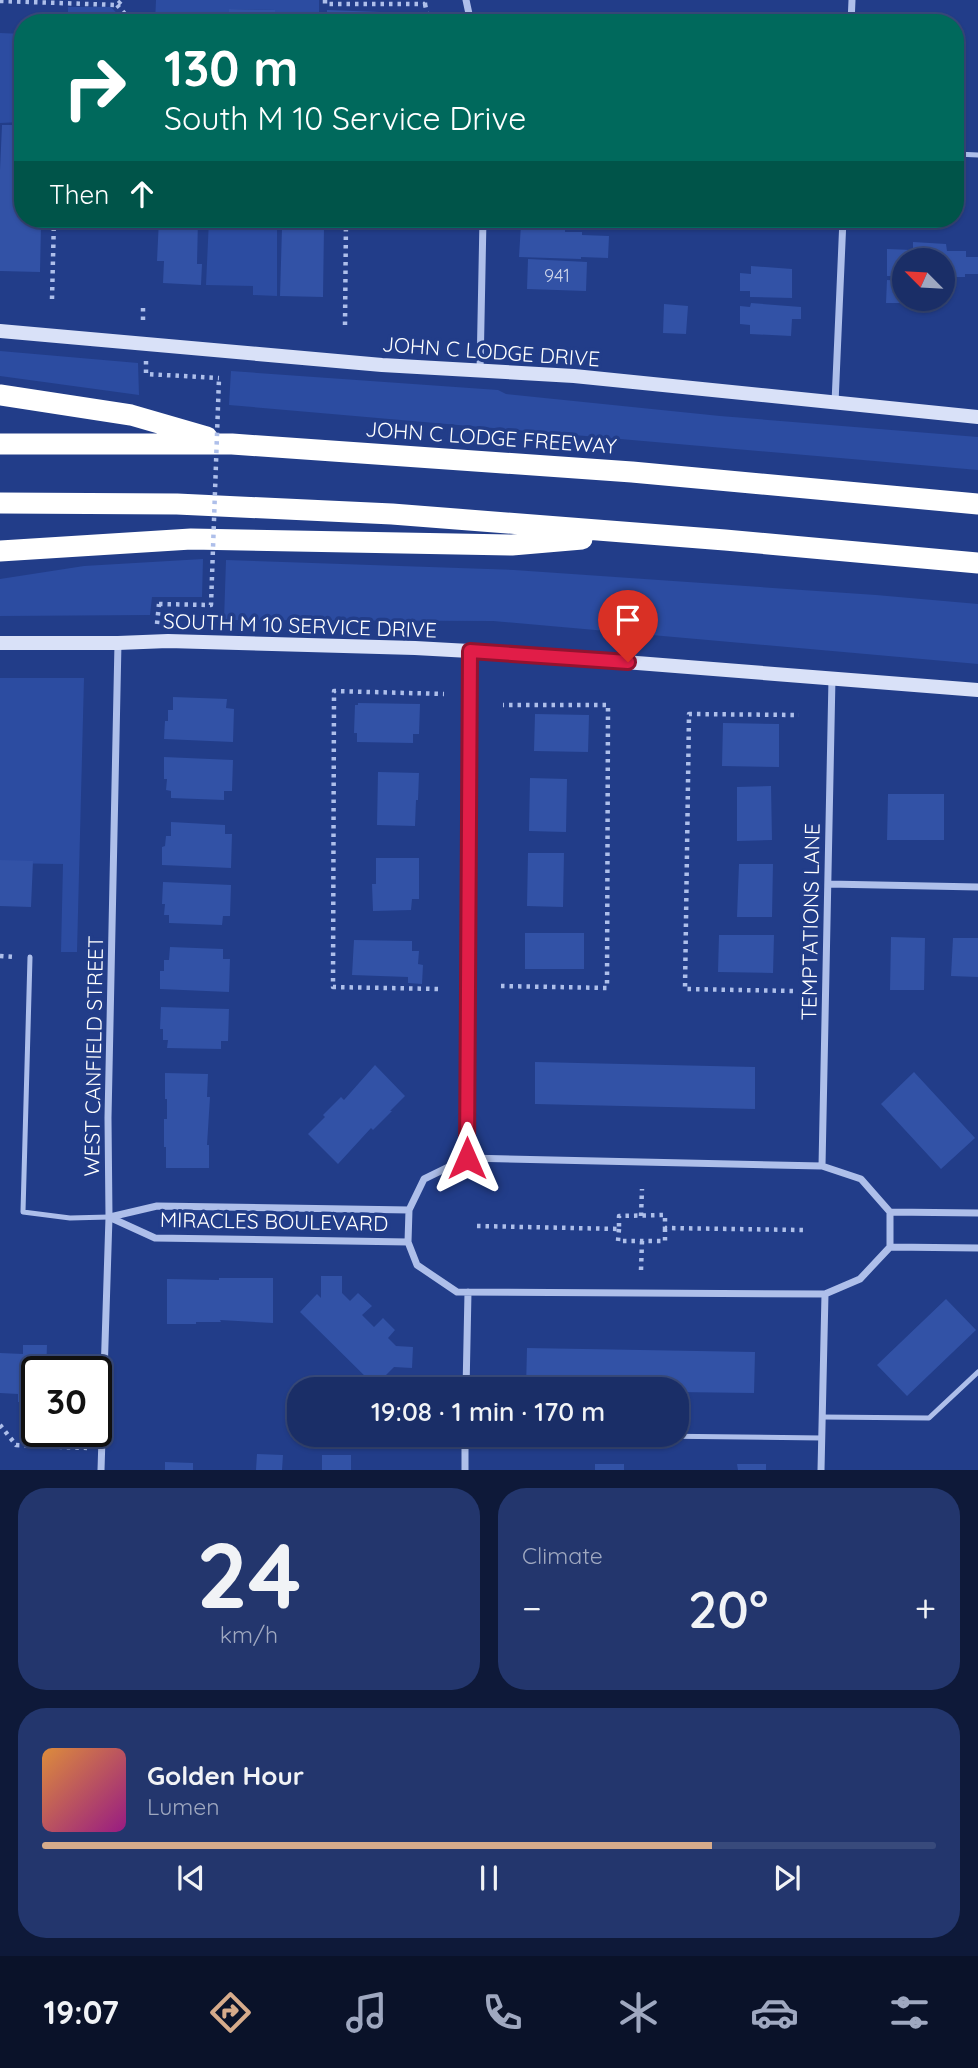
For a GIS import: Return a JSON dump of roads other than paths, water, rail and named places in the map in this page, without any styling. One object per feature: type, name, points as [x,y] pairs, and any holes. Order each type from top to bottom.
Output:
[{"type":"highway","points":[[0,395],[131,415],[232,444]]},
{"type":"highway","name":"JOHN C LODGE FREEWAY","points":[[0,444],[232,444],[605,470],[978,503]]},
{"type":"highway","points":[[0,503],[177,504],[392,514],[978,563]]},
{"type":"highway","points":[[0,551],[191,539],[512,545],[646,534]]},
{"type":"main road","name":"JOHN C LODGE DRIVE","points":[[0,331],[382,365],[574,376],[978,417]]},
{"type":"main road","name":"SOUTH M 10 SERVICE DRIVE","points":[[0,643],[118,643],[168,640],[470,651],[832,678]]},
{"type":"main road","points":[[832,678],[978,690]]},
{"type":"street","points":[[480,371],[483,228]]},
{"type":"street","points":[[835,403],[843,228]]},
{"type":"street","name":"WEST CANFIELD STREET","points":[[101,1469],[109,1217],[108,1105],[118,643]]},
{"type":"street","points":[[467,1158],[470,651]]},
{"type":"street","name":"TEMPTATIONS LANE","points":[[822,1167],[832,678]]},
{"type":"street","points":[[828,884],[978,887]]},
{"type":"street","name":"MIRACLES BOULEVARD","points":[[890,1212],[861,1179],[822,1167],[467,1158],[424,1179],[409,1210],[408,1242],[417,1265],[457,1292],[825,1294],[860,1279],[890,1247]]},
{"type":"street","name":"MIRACLES BOULEVARD","points":[[109,1217],[157,1206],[409,1210]]},
{"type":"street","points":[[978,1213],[890,1212],[890,1247],[978,1248]]},
{"type":"street","name":"MIRACLES BOULEVARD","points":[[109,1217],[155,1238],[408,1242]]},
{"type":"street","points":[[466,1377],[468,1292]]},
{"type":"street","points":[[821,1469],[825,1294]]},
{"type":"street","points":[[465,1447],[465,1469]]},
{"type":"lane","points":[[30,957],[23,1212],[70,1218],[109,1217]]},
{"type":"lane","points":[[822,1417],[929,1418],[978,1372]]},
{"type":"lane","points":[[689,1436],[822,1438]]}]
